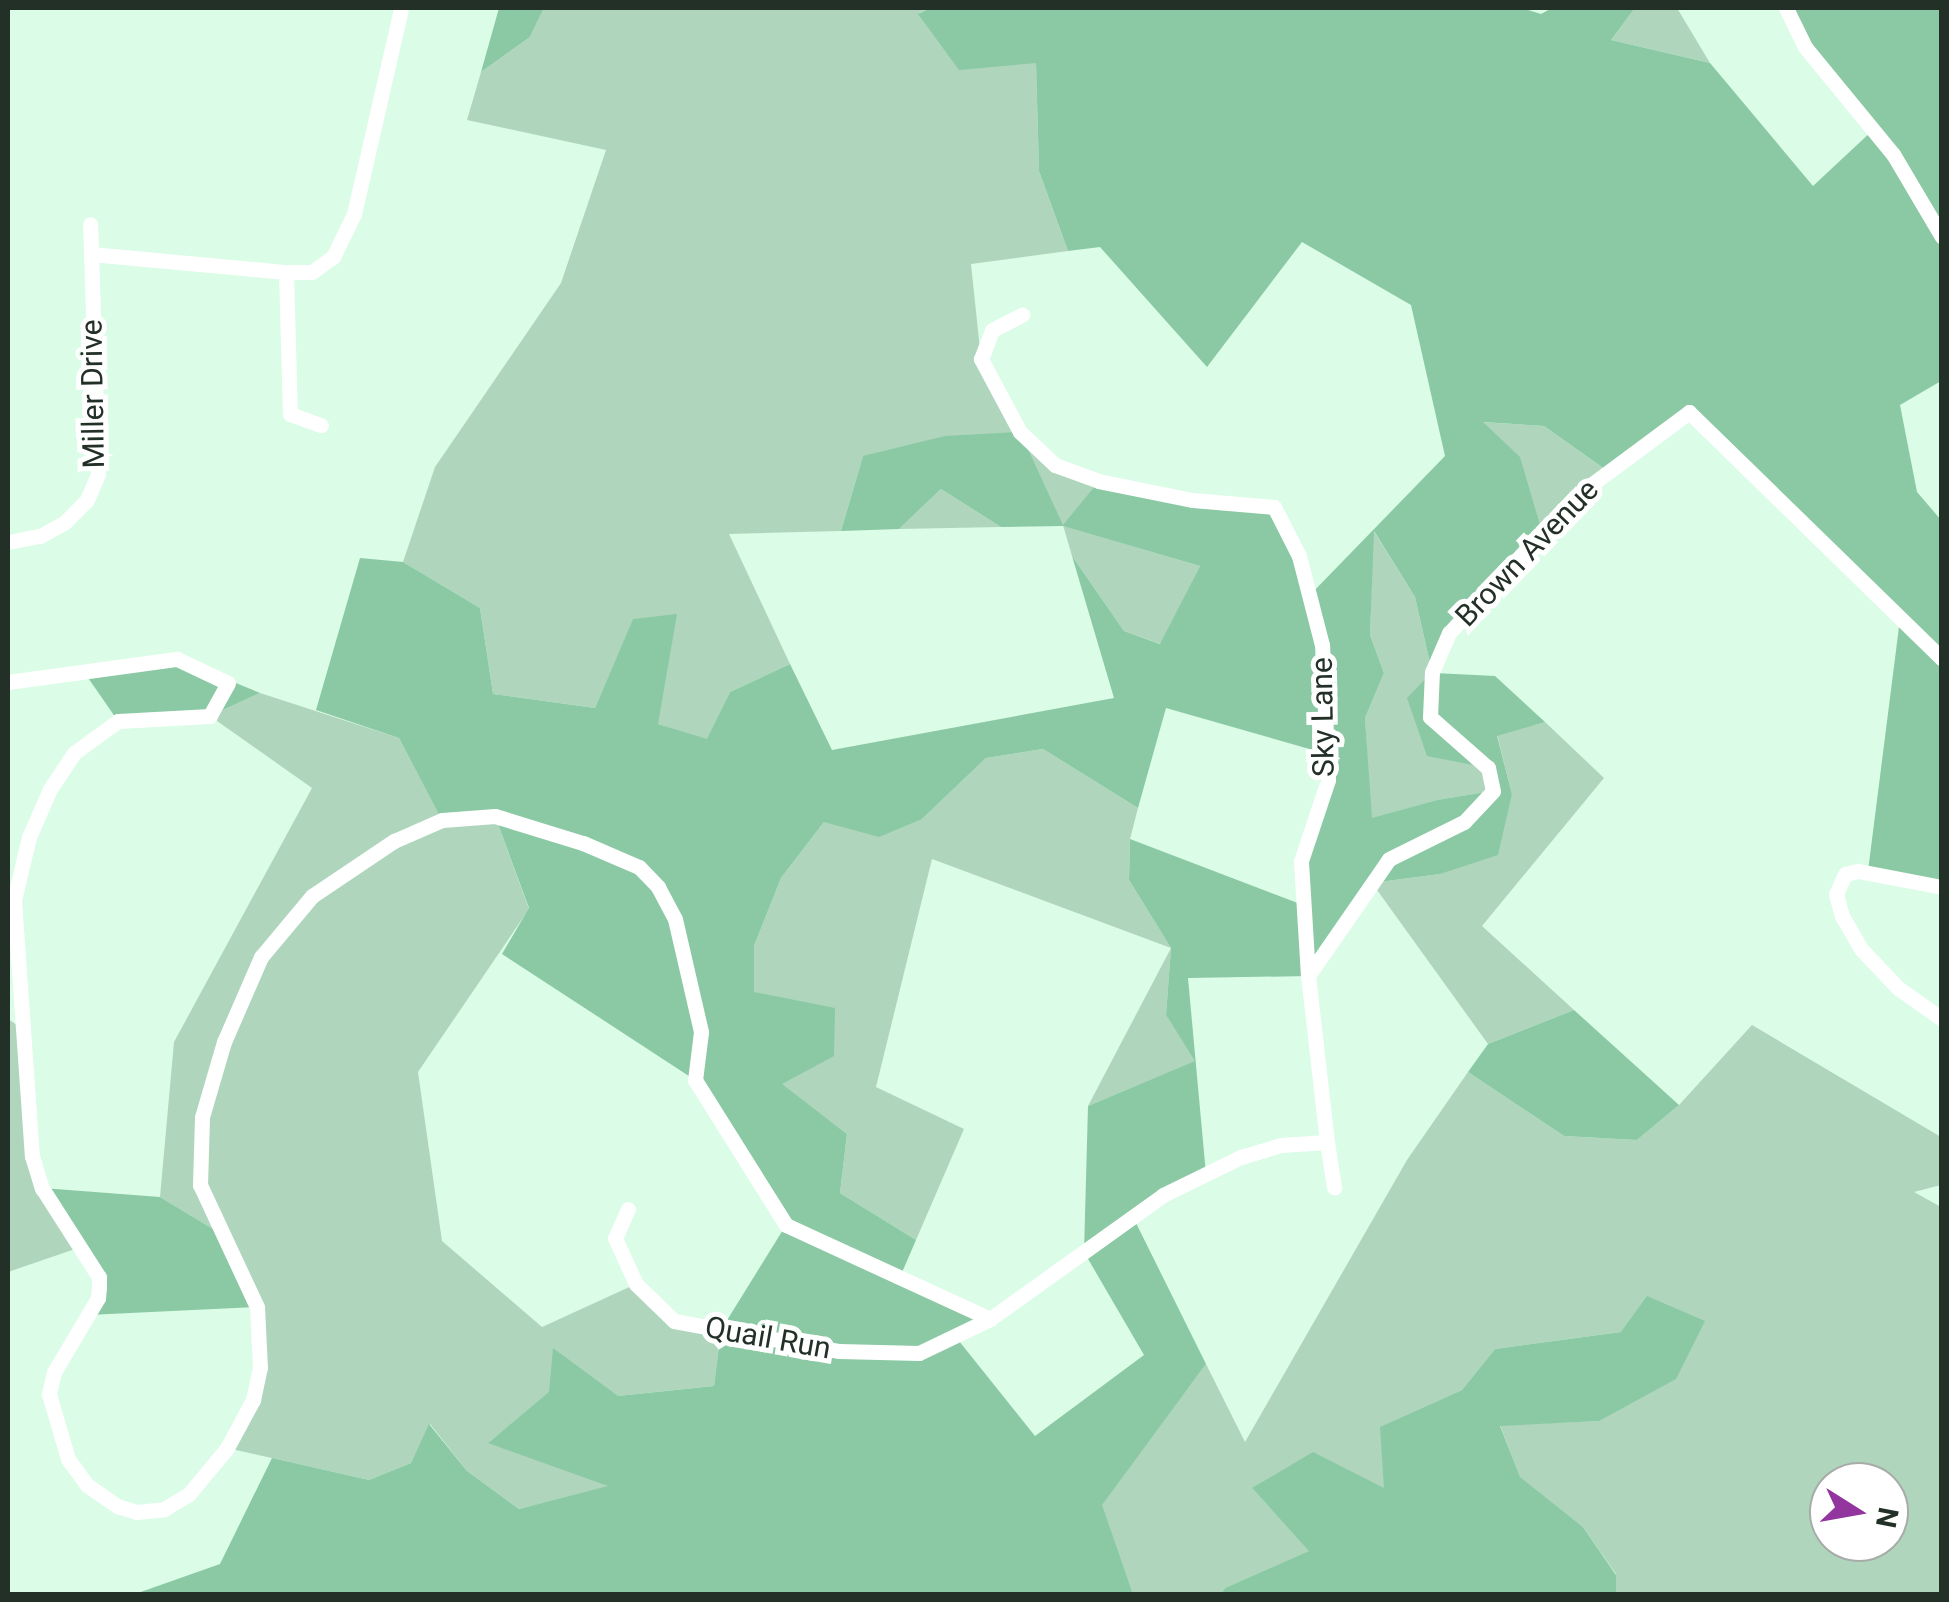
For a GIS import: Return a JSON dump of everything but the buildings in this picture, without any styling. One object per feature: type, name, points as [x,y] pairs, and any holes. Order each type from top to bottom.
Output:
[{"type":"street","points":[[90,254],[286,272],[312,272],[333,257],[354,214],[401,8],[393,8]]},
{"type":"street","points":[[1786,8],[1805,47],[1892,154],[1942,237]]},
{"type":"street","name":"Miller Drive","points":[[8,542],[40,536],[64,522],[88,500],[98,474],[90,224]]},
{"type":"street","points":[[286,272],[290,414],[320,425]]},
{"type":"street","name":"Sky Lane","points":[[1022,315],[992,330],[981,358],[1020,432],[1055,465],[1098,481],[1192,500],[1274,507],[1298,556],[1322,646],[1328,780],[1301,860],[1308,976],[1334,1187]]},
{"type":"street","name":"Brown Avenue","points":[[1308,976],[1389,859],[1464,822],[1493,791],[1488,768],[1430,717],[1432,672],[1449,633],[1576,496],[1689,412],[1942,659]]},
{"type":"street","points":[[8,682],[177,659],[228,683],[210,716],[118,722],[74,753],[50,789],[29,838],[14,900],[32,1156],[42,1188],[99,1277],[100,1287],[98,1298],[54,1372],[49,1394],[68,1459],[87,1484],[117,1506],[137,1512],[164,1509],[189,1494],[227,1448],[253,1400],[260,1368],[257,1307],[200,1185],[202,1117],[224,1042],[261,957],[312,896],[394,841],[442,820],[495,816],[583,842],[639,866],[658,888],[675,919],[701,1032],[695,1080],[786,1225],[990,1318],[1163,1195],[1241,1157],[1281,1145],[1327,1142]]},
{"type":"street","points":[[1942,887],[1858,870],[1845,874],[1836,894],[1849,930],[1862,950],[1898,988],[1942,1019]]},
{"type":"street","name":"Quail Run","points":[[628,1209],[616,1238],[636,1284],[674,1321],[839,1351],[920,1353],[990,1318]]},
{"type":"green space","points":[[499,8],[544,8],[530,37],[481,72]]},
{"type":"green space","points":[[544,8],[930,8],[919,13],[1036,63],[1039,171],[1068,251],[971,264],[981,359],[997,396],[1055,465],[1099,481],[1064,526],[1200,566],[1161,644],[1124,631],[1072,556],[1063,525],[863,456],[841,531],[729,534],[790,664],[730,692],[707,740],[658,724],[633,620],[595,708],[493,694],[480,608],[403,562],[435,467],[561,283],[606,150],[467,120],[481,72],[530,37]]},
{"type":"green space","points":[[930,8],[1522,8],[1541,14],[1552,8],[1635,8],[1611,40],[1710,63],[1813,186],[1873,130],[1786,8],[1941,8],[1941,381],[1900,405],[1917,492],[1941,520],[1941,887],[1868,871],[1900,619],[1689,413],[1609,472],[1544,426],[1483,422],[1520,457],[1543,535],[1449,633],[1434,673],[1495,676],[1545,722],[1497,736],[1512,794],[1498,855],[1440,874],[1372,883],[1308,976],[1188,978],[1206,1174],[1133,1217],[1206,1364],[1102,1505],[1133,1594],[135,1594],[220,1564],[272,1458],[369,1480],[411,1463],[429,1424],[467,1471],[519,1509],[608,1486],[488,1443],[549,1392],[553,1348],[618,1396],[714,1386],[721,1330],[786,1225],[695,1080],[502,954],[529,908],[495,816],[442,820],[399,738],[316,710],[360,558],[403,562],[480,608],[493,694],[595,708],[633,619],[677,614],[658,724],[707,739],[730,692],[790,664],[832,750],[1114,698],[1072,556],[1124,631],[1160,644],[1200,566],[1063,526],[1001,527],[941,489],[899,529],[841,531],[863,456],[945,436],[1020,432],[1063,525],[1099,481],[1274,507],[1310,595],[1445,456],[1411,305],[1302,242],[1207,367],[1100,247],[1068,251],[1039,171],[1036,63],[959,70],[918,14]],"holes":[[[1374,531],[1415,597],[1432,672],[1407,698],[1427,756],[1488,768],[1492,791],[1437,800],[1372,818],[1365,718],[1384,673],[1370,635]],[[1166,708],[1327,754],[1301,861],[1303,905],[1130,839],[1129,880],[1171,948],[1166,1015],[1195,1061],[1088,1106],[1084,1252],[1144,1355],[1035,1436],[955,1336],[990,1319],[900,1277],[916,1240],[840,1193],[847,1134],[782,1084],[834,1056],[835,1008],[754,992],[754,946],[781,878],[824,822],[879,837],[922,819],[986,758],[1043,749],[1138,808]]]},
{"type":"green space","points":[[1635,8],[1677,8],[1710,63],[1611,40]]},
{"type":"green space","points":[[1481,422],[1544,426],[1609,472],[1543,535]]},
{"type":"green space","points":[[941,489],[1001,527],[899,529]]},
{"type":"green space","points":[[1373,530],[1415,597],[1432,672],[1488,768],[1493,791],[1437,800],[1371,819],[1365,718],[1384,673],[1370,635]]},
{"type":"green space","points":[[177,659],[260,693],[210,716],[118,721],[84,672]]},
{"type":"green space","points":[[260,693],[399,738],[442,819],[495,816],[529,909],[418,1072],[442,1241],[542,1327],[636,1284],[674,1321],[721,1330],[714,1386],[618,1396],[550,1392],[489,1442],[611,1486],[519,1509],[467,1471],[430,1424],[411,1463],[369,1480],[227,1448],[253,1401],[257,1307],[223,1235],[160,1197],[174,1042],[312,788],[210,716]]},
{"type":"green space","points":[[1545,722],[1604,778],[1482,926],[1574,1010],[1488,1044],[1372,883],[1440,874],[1512,794],[1497,735]]},
{"type":"green space","points":[[1043,749],[1138,808],[1130,839],[1129,880],[1171,948],[932,859],[876,1087],[964,1129],[916,1240],[840,1193],[847,1134],[781,1084],[753,992],[754,946],[781,878],[824,822],[922,819],[986,758]]},
{"type":"green space","points":[[1171,948],[1166,1015],[1196,1061],[1088,1106]]},
{"type":"green space","points":[[1574,1010],[1679,1105],[1637,1140],[1564,1136],[1468,1072],[1488,1044]]},
{"type":"green space","points":[[8,1019],[23,1029],[32,1156],[81,1247],[8,1272]]},
{"type":"green space","points":[[1752,1025],[1941,1137],[1941,1185],[1914,1192],[1941,1207],[1941,1594],[1616,1594],[1616,1574],[1583,1527],[1520,1478],[1500,1425],[1599,1421],[1621,1332],[1495,1349],[1462,1390],[1381,1427],[1385,1488],[1252,1488],[1310,1551],[1225,1588],[1221,1594],[1133,1594],[1101,1505],[1206,1364],[1245,1442],[1407,1160],[1468,1072],[1564,1136],[1637,1140],[1679,1105]]},
{"type":"green space","points":[[42,1188],[160,1197],[223,1235],[257,1307],[88,1315],[99,1287]]},
{"type":"green space","points":[[1647,1296],[1705,1321],[1676,1379],[1599,1421],[1500,1426],[1520,1477],[1583,1527],[1616,1575],[1616,1594],[1221,1594],[1225,1588],[1309,1551],[1252,1488],[1313,1452],[1384,1488],[1380,1427],[1462,1390],[1495,1349],[1621,1332]]}]
